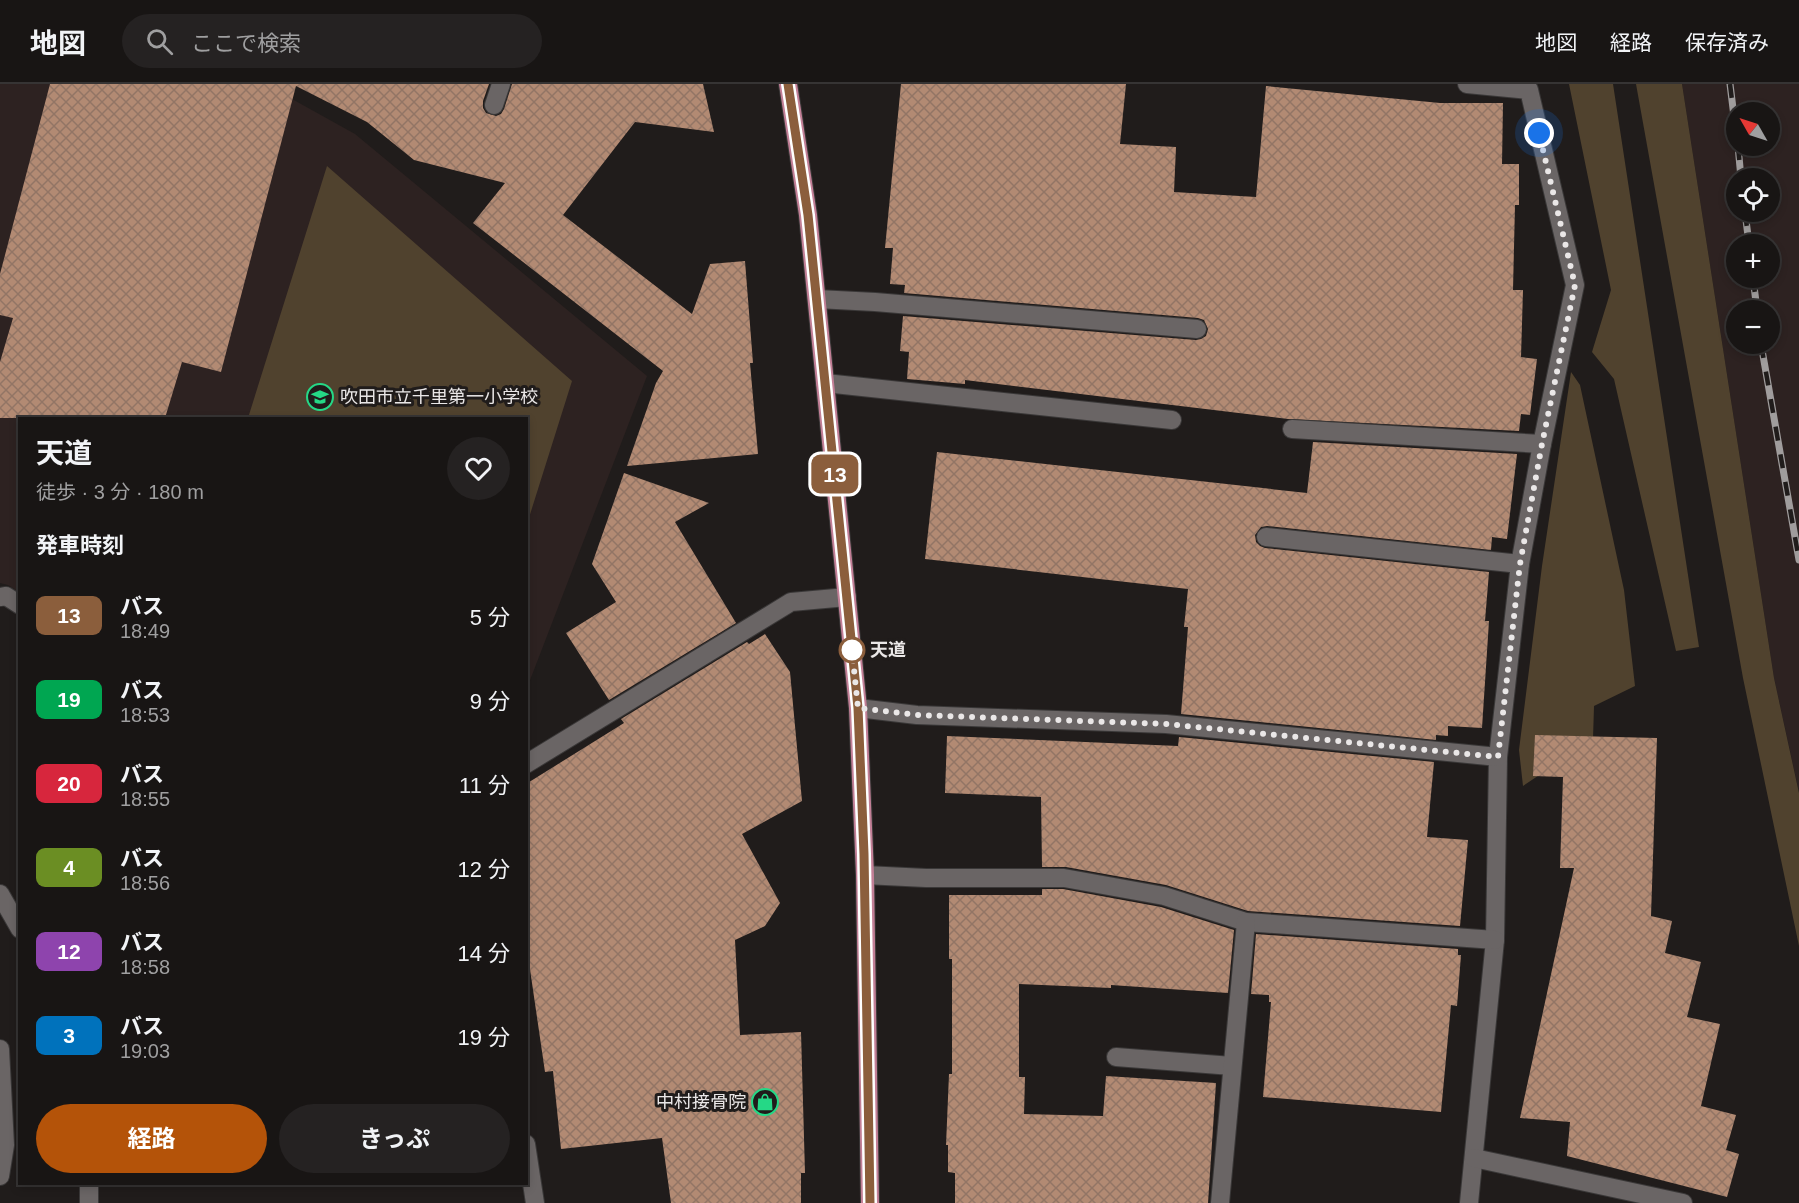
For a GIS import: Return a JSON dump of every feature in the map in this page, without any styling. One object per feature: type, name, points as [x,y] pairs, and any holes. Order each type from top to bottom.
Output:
[{"type":"main road","points":[[788,84],[808,215],[858,708],[865,875],[870,1203]]},
{"type":"street","points":[[494,105],[501,84]]},
{"type":"street","points":[[1467,84],[1529,87],[1575,285],[1520,564],[1498,757],[1495,940],[1469,1203]]},
{"type":"street","points":[[816,299],[1197,329]]},
{"type":"street","points":[[825,382],[1172,420]]},
{"type":"street","points":[[1292,429],[1542,444]]},
{"type":"street","points":[[1266,537],[1520,564]]},
{"type":"street","points":[[0,597],[6,596],[18,604]]},
{"type":"street","points":[[528,763],[791,602],[847,597]]},
{"type":"street","points":[[858,708],[917,715],[1166,724],[1498,757]]},
{"type":"street","points":[[865,875],[926,878],[1064,878],[1164,897],[1246,922],[1495,940]]},
{"type":"street","points":[[0,894],[18,926]]},
{"type":"street","points":[[1220,1203],[1246,922]]},
{"type":"street","points":[[0,1049],[5,1145],[0,1176]]},
{"type":"street","points":[[1116,1057],[1233,1066]]},
{"type":"street","points":[[528,1157],[535,1203]]},
{"type":"street","points":[[1474,1158],[1683,1203]]},
{"type":"street","points":[[89,1185],[89,1203]]},
{"type":"shaded area","name":"吹田市立千里第一小学校","points":[[0,84],[265,84],[355,134],[647,376],[528,685],[528,417],[18,417],[18,591],[0,583]]},
{"type":"shaded area","points":[[1569,84],[1613,84],[1699,647],[1676,651],[1614,379],[1592,352],[1611,290]]},
{"type":"shaded area","points":[[1636,84],[1682,84],[1774,678],[1799,793],[1799,946],[1743,678]]},
{"type":"shaded area","points":[[1682,84],[1799,84],[1799,792],[1774,678]]},
{"type":"shaded area","points":[[327,166],[572,381],[528,521],[528,417],[248,417]]},
{"type":"shaded area","points":[[1571,372],[1580,385],[1624,590],[1635,686],[1594,706],[1593,739],[1523,786],[1519,750],[1542,566]]},
{"type":"building","points":[[50,84],[489,84],[483,108],[486,113],[496,116],[504,109],[512,84],[703,84],[714,132],[635,122],[563,215],[692,314],[710,264],[745,261],[753,363],[750,363],[758,454],[627,466],[656,383],[663,371],[473,223],[505,183],[414,160],[367,122],[296,86],[221,372],[182,362],[165,417],[0,418],[0,362],[13,318],[0,315],[0,274]]},
{"type":"building","points":[[901,84],[1126,84],[1120,144],[1176,147],[1174,192],[1256,197],[1266,86],[1440,103],[1503,103],[1502,164],[1519,164],[1519,205],[1515,205],[1513,290],[1523,290],[1521,357],[1537,359],[1530,415],[1521,414],[1519,431],[1288,419],[965,380],[965,384],[907,379],[909,352],[900,351],[903,316],[1196,340],[1206,336],[1208,329],[1204,320],[1198,318],[904,293],[905,285],[890,284],[893,248],[885,248]]},
{"type":"building","points":[[1313,442],[1517,454],[1507,539],[1492,537],[1491,550],[1267,526],[1261,527],[1255,535],[1256,542],[1265,548],[1489,572],[1485,621],[1489,621],[1482,728],[1448,726],[1448,736],[1436,735],[1436,740],[1181,714],[1188,627],[1184,627],[1188,589],[925,559],[937,452],[1307,493]]},
{"type":"building","points":[[624,473],[709,503],[675,522],[736,623],[609,700],[566,633],[616,602],[592,564]]},
{"type":"building","points":[[765,634],[790,672],[802,801],[742,834],[780,903],[765,926],[735,940],[740,1035],[801,1032],[805,1173],[801,1173],[801,1203],[671,1203],[662,1138],[561,1149],[553,1071],[545,1072],[528,956],[528,783],[624,723],[621,719],[747,642],[749,644]]},
{"type":"building","points":[[1535,735],[1657,738],[1651,916],[1672,921],[1665,953],[1701,962],[1687,1017],[1720,1024],[1701,1106],[1736,1115],[1726,1150],[1739,1154],[1727,1197],[1567,1156],[1570,1122],[1520,1118],[1574,868],[1560,868],[1563,777],[1533,776]]},
{"type":"building","points":[[947,736],[1178,746],[1179,737],[1434,762],[1427,837],[1468,840],[1460,926],[1248,911],[1166,885],[1066,867],[1042,867],[1041,797],[945,793]]},
{"type":"building","points":[[1042,889],[1063,889],[1161,907],[1234,930],[1228,993],[1111,985],[1111,988],[1019,984],[1019,1077],[1025,1077],[1024,1114],[1103,1116],[1106,1076],[1216,1083],[1208,1203],[955,1203],[955,1173],[948,1172],[948,1145],[946,1145],[949,1074],[952,1074],[952,959],[949,959],[949,895],[1042,895]]},
{"type":"building","points":[[1256,934],[1458,949],[1458,955],[1461,955],[1457,1006],[1451,1005],[1441,1112],[1263,1097],[1271,1002],[1269,1002],[1269,995],[1251,994]]},
{"type":"railway","points":[[1730,84],[1732,102]]},
{"type":"railway","points":[[1739,156],[1740,168]]},
{"type":"railway","points":[[1746,222],[1748,234]]},
{"type":"railway","points":[[1754,288],[1756,300]]},
{"type":"railway","points":[[1763,354],[1799,560]]},
{"type":"bus line","name":"13","points":[[788,84],[808,215],[858,708],[864,854],[870,1203]]},
{"type":"place","name":"吹田市立千里第一小学校","points":[[320,397]]},
{"type":"place","name":"天道","points":[[852,650]]},
{"type":"place","name":"中村接骨院","points":[[765,1102]]},
{"type":"route","points":[[852,650],[858,708],[917,715],[1166,724],[1498,757],[1520,564],[1575,285],[1539,133]]}]
